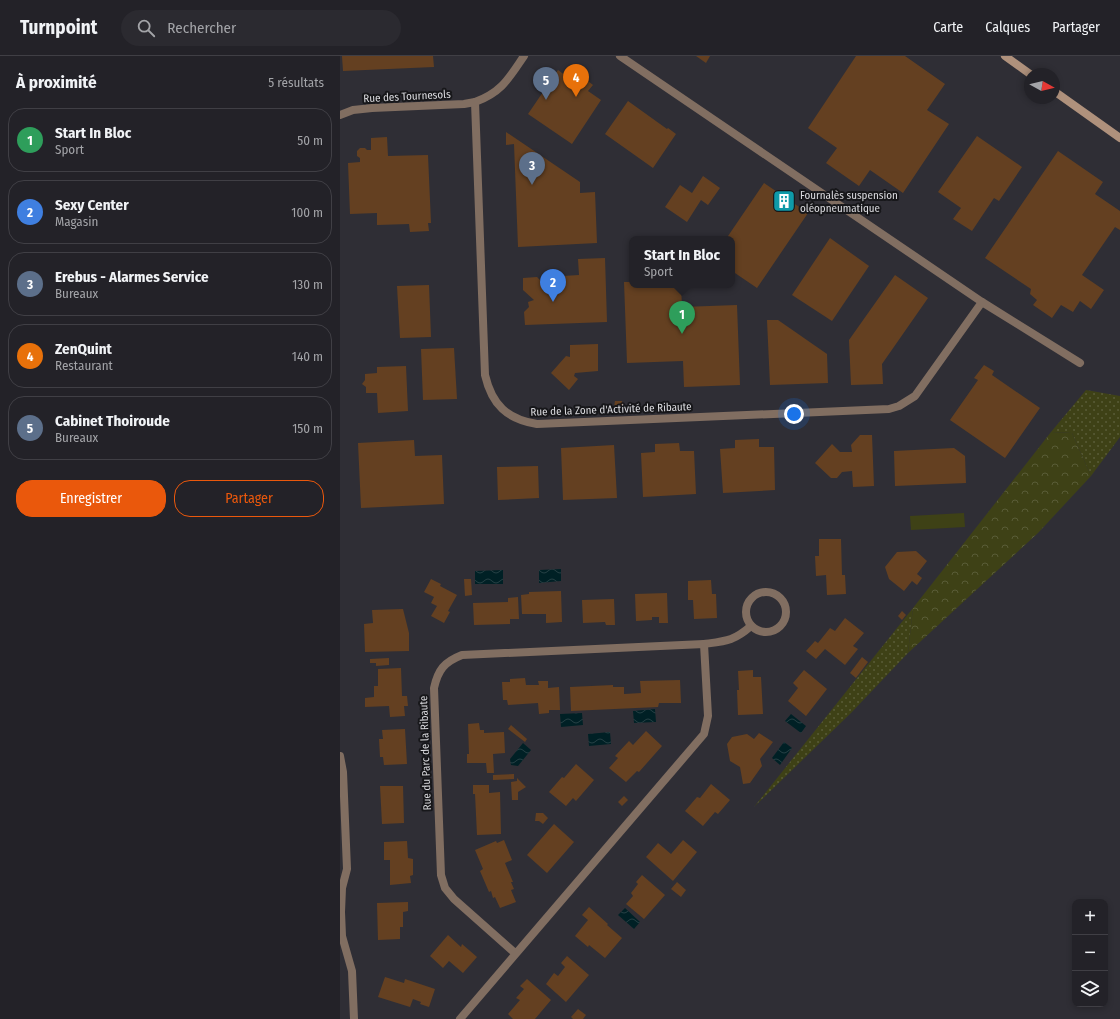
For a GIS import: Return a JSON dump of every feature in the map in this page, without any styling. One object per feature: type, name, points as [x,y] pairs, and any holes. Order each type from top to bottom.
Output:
[{"type":"main road","points":[[1005,56],[1024,70]]},
{"type":"main road","points":[[1060,95],[1120,138]]},
{"type":"street","points":[[475,102],[487,98],[507,82],[524,56]]},
{"type":"street","points":[[620,56],[982,302],[1080,363]]},
{"type":"street","name":"Rue des Tournesols","points":[[340,115],[354,110],[372,108],[464,104],[475,102]]},
{"type":"street","name":"Rue de la Zone d'Activité de Ribaute","points":[[475,102],[485,375],[488,388],[493,399],[502,409],[525,422],[537,424],[890,409],[915,396],[982,302]]},
{"type":"street","points":[[767,592],[776,595],[783,602],[786,611],[784,621],[778,628],[769,632],[764,632],[751,626],[746,618],[746,609],[750,600],[758,594],[767,592]]},
{"type":"street","name":"Rue du Parc de la Ribaute","points":[[515,953],[454,899],[445,888],[442,875],[434,688],[436,677],[442,667],[451,659],[462,655],[704,644],[730,641],[740,636],[751,626]]},
{"type":"street","points":[[460,1019],[515,953],[688,755],[704,734],[708,716],[704,644]]},
{"type":"street","points":[[340,756],[343,772],[347,869],[342,888],[342,936],[352,971],[354,1019]]},
{"type":"green space","points":[[1086,390],[1120,396],[1120,437],[1091,476],[1072,433],[1051,432]]},
{"type":"green space","points":[[1051,432],[1072,433],[1091,476],[1038,533],[908,653],[913,608]]},
{"type":"green space","points":[[964,513],[965,527],[911,530],[910,516]]},
{"type":"green space","points":[[913,608],[908,653],[851,713],[754,807]]},
{"type":"water","points":[[561,569],[561,581],[539,583],[539,570]]},
{"type":"water","points":[[503,570],[503,584],[475,584],[475,571]]},
{"type":"water","points":[[655,709],[656,722],[634,723],[633,711]]},
{"type":"water","points":[[582,713],[583,725],[561,727],[560,714]]},
{"type":"water","points":[[791,714],[806,726],[801,733],[785,721]]},
{"type":"water","points":[[610,732],[611,744],[589,746],[588,734]]},
{"type":"water","points":[[784,742],[792,748],[780,765],[772,758]]},
{"type":"water","points":[[523,743],[531,750],[518,766],[511,765],[510,759]]},
{"type":"water","points":[[625,908],[640,922],[634,929],[618,915]]},
{"type":"building","points":[[342,56],[433,56],[434,67],[343,71]]},
{"type":"building","points":[[696,56],[710,56],[706,63]]},
{"type":"building","points":[[856,56],[905,56],[945,84],[927,110],[949,124],[903,193],[870,170],[859,186],[826,163],[837,148],[808,128]]},
{"type":"building","points":[[558,70],[570,79],[575,72],[580,76],[584,74],[587,76],[588,81],[593,85],[588,91],[601,100],[572,144],[528,114]]},
{"type":"building","points":[[628,101],[676,134],[653,168],[605,134]]},
{"type":"building","points":[[506,132],[580,182],[580,193],[595,192],[597,243],[518,247],[514,144],[506,145]]},
{"type":"building","points":[[977,136],[1022,167],[999,201],[994,198],[972,231],[953,219],[961,208],[938,192]]},
{"type":"building","points":[[387,137],[388,156],[428,155],[431,223],[428,223],[429,231],[410,232],[409,224],[377,225],[377,213],[350,214],[348,163],[360,162],[360,158],[357,156],[357,151],[360,148],[371,150],[371,138]]},
{"type":"building","points":[[1058,151],[1103,182],[1095,194],[1120,211],[1120,230],[1115,227],[1082,275],[1104,290],[1091,309],[1080,301],[1073,312],[1061,305],[1052,318],[1033,305],[1037,300],[1030,294],[1031,289],[985,258]]},
{"type":"building","points":[[703,176],[720,188],[708,205],[701,200],[687,222],[665,207],[680,185],[692,193]]},
{"type":"building","points":[[764,183],[808,213],[757,288],[735,273],[735,236],[728,236]]},
{"type":"building","points":[[830,238],[869,266],[832,321],[792,295]]},
{"type":"building","points":[[605,258],[607,322],[525,325],[524,312],[529,307],[528,302],[534,300],[523,290],[523,278],[537,277],[550,290],[563,276],[579,275],[578,259]]},
{"type":"building","points":[[895,275],[928,298],[882,364],[883,384],[851,385],[849,340]]},
{"type":"building","points":[[624,282],[629,282],[629,288],[681,288],[682,307],[737,305],[740,385],[684,387],[683,361],[627,363]]},
{"type":"building","points":[[429,285],[431,337],[400,338],[397,286]]},
{"type":"building","points":[[767,320],[778,320],[827,354],[828,383],[770,385]]},
{"type":"building","points":[[598,344],[598,371],[575,373],[574,376],[578,379],[569,390],[551,373],[566,356],[570,357],[570,345]]},
{"type":"building","points":[[454,348],[457,399],[423,400],[421,349]]},
{"type":"building","points":[[984,365],[994,371],[992,375],[1040,408],[1005,458],[950,420],[978,380],[974,378]]},
{"type":"building","points":[[406,366],[408,411],[378,413],[377,393],[366,393],[366,387],[362,384],[365,380],[365,374],[377,373],[377,367]]},
{"type":"building","points":[[615,401],[622,401],[623,406],[614,407]]},
{"type":"building","points":[[860,435],[872,435],[874,486],[853,487],[852,471],[842,472],[837,478],[831,478],[815,463],[832,444],[840,452],[852,452],[851,445]]},
{"type":"building","points":[[759,439],[759,447],[774,447],[775,490],[723,493],[720,449],[735,448],[735,440]]},
{"type":"building","points":[[414,440],[415,456],[442,455],[444,504],[361,508],[358,443]]},
{"type":"building","points":[[679,443],[680,451],[694,451],[696,494],[643,497],[641,453],[655,452],[655,444]]},
{"type":"building","points":[[614,445],[617,498],[563,500],[561,448]]},
{"type":"building","points":[[954,448],[965,456],[966,483],[895,486],[894,451]]},
{"type":"building","points":[[538,466],[539,498],[498,500],[497,467]]},
{"type":"building","points":[[819,539],[841,539],[842,575],[845,575],[846,594],[827,595],[826,575],[816,576],[815,556],[819,556]]},
{"type":"building","points":[[916,551],[927,561],[917,574],[922,578],[917,585],[912,581],[904,591],[889,579],[885,567],[897,552]]},
{"type":"building","points":[[431,579],[441,584],[440,586],[457,595],[448,611],[450,612],[444,623],[431,616],[437,606],[431,603],[434,597],[424,592]]},
{"type":"building","points":[[464,579],[471,579],[472,595],[465,596]]},
{"type":"building","points":[[711,580],[712,594],[716,594],[717,618],[694,619],[693,600],[688,600],[688,581]]},
{"type":"building","points":[[561,591],[562,622],[546,623],[546,614],[522,614],[521,595],[529,594],[529,592]]},
{"type":"building","points":[[667,593],[668,623],[659,623],[659,617],[652,617],[652,620],[636,621],[635,594]]},
{"type":"building","points":[[518,597],[519,619],[510,619],[510,624],[474,625],[473,603],[508,602],[508,598]]},
{"type":"building","points":[[614,599],[615,625],[606,625],[605,622],[583,623],[582,600]]},
{"type":"building","points":[[403,609],[409,633],[409,651],[365,652],[364,624],[373,623],[372,610]]},
{"type":"building","points":[[902,611],[906,615],[902,620],[898,616]]},
{"type":"building","points":[[845,618],[864,633],[853,646],[858,649],[845,665],[825,649],[816,659],[806,651],[815,641],[818,643],[830,628],[835,631]]},
{"type":"building","points":[[862,657],[868,662],[856,678],[850,673]]},
{"type":"building","points":[[389,658],[389,665],[376,666],[376,663],[370,663],[370,659]]},
{"type":"building","points":[[401,668],[402,696],[407,696],[408,706],[404,706],[405,716],[390,717],[389,706],[365,707],[365,698],[374,697],[374,686],[378,686],[378,669]]},
{"type":"building","points":[[753,670],[753,677],[761,677],[763,714],[738,715],[738,671]]},
{"type":"building","points":[[804,670],[827,689],[806,716],[788,701],[798,688],[793,683]]},
{"type":"building","points":[[525,678],[526,685],[539,685],[538,681],[548,681],[548,688],[559,687],[560,710],[549,710],[549,713],[539,714],[538,703],[508,705],[507,700],[503,700],[502,682],[510,682],[510,679]]},
{"type":"building","points":[[680,680],[681,703],[659,703],[658,707],[571,711],[570,687],[613,685],[613,687],[624,687],[624,694],[641,693],[640,681]]},
{"type":"building","points":[[479,723],[480,730],[484,730],[484,733],[504,732],[505,753],[493,754],[494,773],[487,773],[486,763],[467,763],[467,754],[469,754],[468,724]]},
{"type":"building","points":[[511,725],[527,739],[525,742],[508,729]]},
{"type":"building","points":[[405,729],[407,764],[384,765],[383,757],[380,757],[379,739],[383,739],[382,730]]},
{"type":"building","points":[[646,731],[662,746],[639,772],[637,771],[626,782],[609,768],[618,758],[615,756],[629,741],[633,745]]},
{"type":"building","points":[[759,733],[773,742],[760,759],[762,766],[750,783],[743,784],[740,767],[730,761],[727,744],[732,737],[747,734],[754,739]]},
{"type":"building","points":[[576,764],[594,780],[576,801],[573,798],[566,806],[549,792]]},
{"type":"building","points":[[514,774],[514,779],[493,780],[493,775]]},
{"type":"building","points":[[517,778],[526,787],[518,792],[518,800],[512,800],[511,782],[517,781]]},
{"type":"building","points":[[711,784],[730,800],[718,814],[715,812],[703,826],[685,811],[697,797],[700,798]]},
{"type":"building","points":[[473,785],[489,785],[489,793],[500,792],[501,834],[477,835],[475,794],[473,794]]},
{"type":"building","points":[[380,786],[403,786],[404,823],[382,824]]},
{"type":"building","points":[[624,796],[628,800],[622,806],[618,802]]},
{"type":"building","points":[[536,813],[543,813],[548,818],[543,824],[539,821],[535,821]]},
{"type":"building","points":[[554,824],[574,842],[547,873],[527,855]]},
{"type":"building","points":[[504,840],[512,860],[505,863],[513,882],[511,882],[514,889],[511,890],[516,902],[500,908],[495,897],[493,898],[491,891],[489,892],[480,871],[483,869],[475,850],[496,841],[497,843]]},
{"type":"building","points":[[683,840],[697,852],[673,881],[646,857],[658,843],[671,854]]},
{"type":"building","points":[[407,841],[408,858],[413,859],[413,875],[410,876],[411,883],[390,885],[390,860],[384,860],[384,842]]},
{"type":"building","points":[[642,875],[665,895],[644,919],[626,904],[633,896],[631,893],[638,884],[636,882]]},
{"type":"building","points":[[677,882],[686,890],[681,897],[671,889]]},
{"type":"building","points":[[408,902],[408,911],[403,912],[403,927],[400,927],[400,939],[378,940],[377,903]]},
{"type":"building","points":[[589,907],[622,938],[605,958],[575,936],[588,920],[582,915]]},
{"type":"building","points":[[448,935],[461,947],[462,944],[477,957],[463,973],[449,961],[443,968],[430,956]]},
{"type":"building","points":[[567,956],[589,975],[566,1002],[546,984],[554,973],[558,976],[565,967],[561,963]]},
{"type":"building","points":[[385,977],[404,983],[405,979],[435,989],[429,1007],[420,1004],[421,1002],[413,999],[410,1007],[378,997]]},
{"type":"building","points":[[527,979],[551,1000],[535,1019],[513,1019],[508,1014],[520,1000],[516,998],[524,989],[520,986]]},
{"type":"building","points":[[578,1009],[586,1015],[583,1019],[573,1019],[571,1017]]},
{"type":"place","name":"ZenQuint","points":[[576,97]]},
{"type":"place","name":"Cabinet Thoiroude","points":[[546,100]]},
{"type":"place","name":"Erebus - Alarmes Service","points":[[532,185]]},
{"type":"place","name":"Fournalès suspension oléopneumatique","points":[[784,201]]},
{"type":"place","name":"Sexy Center","points":[[553,302]]},
{"type":"place","name":"Start In Bloc","points":[[682,334]]}]
